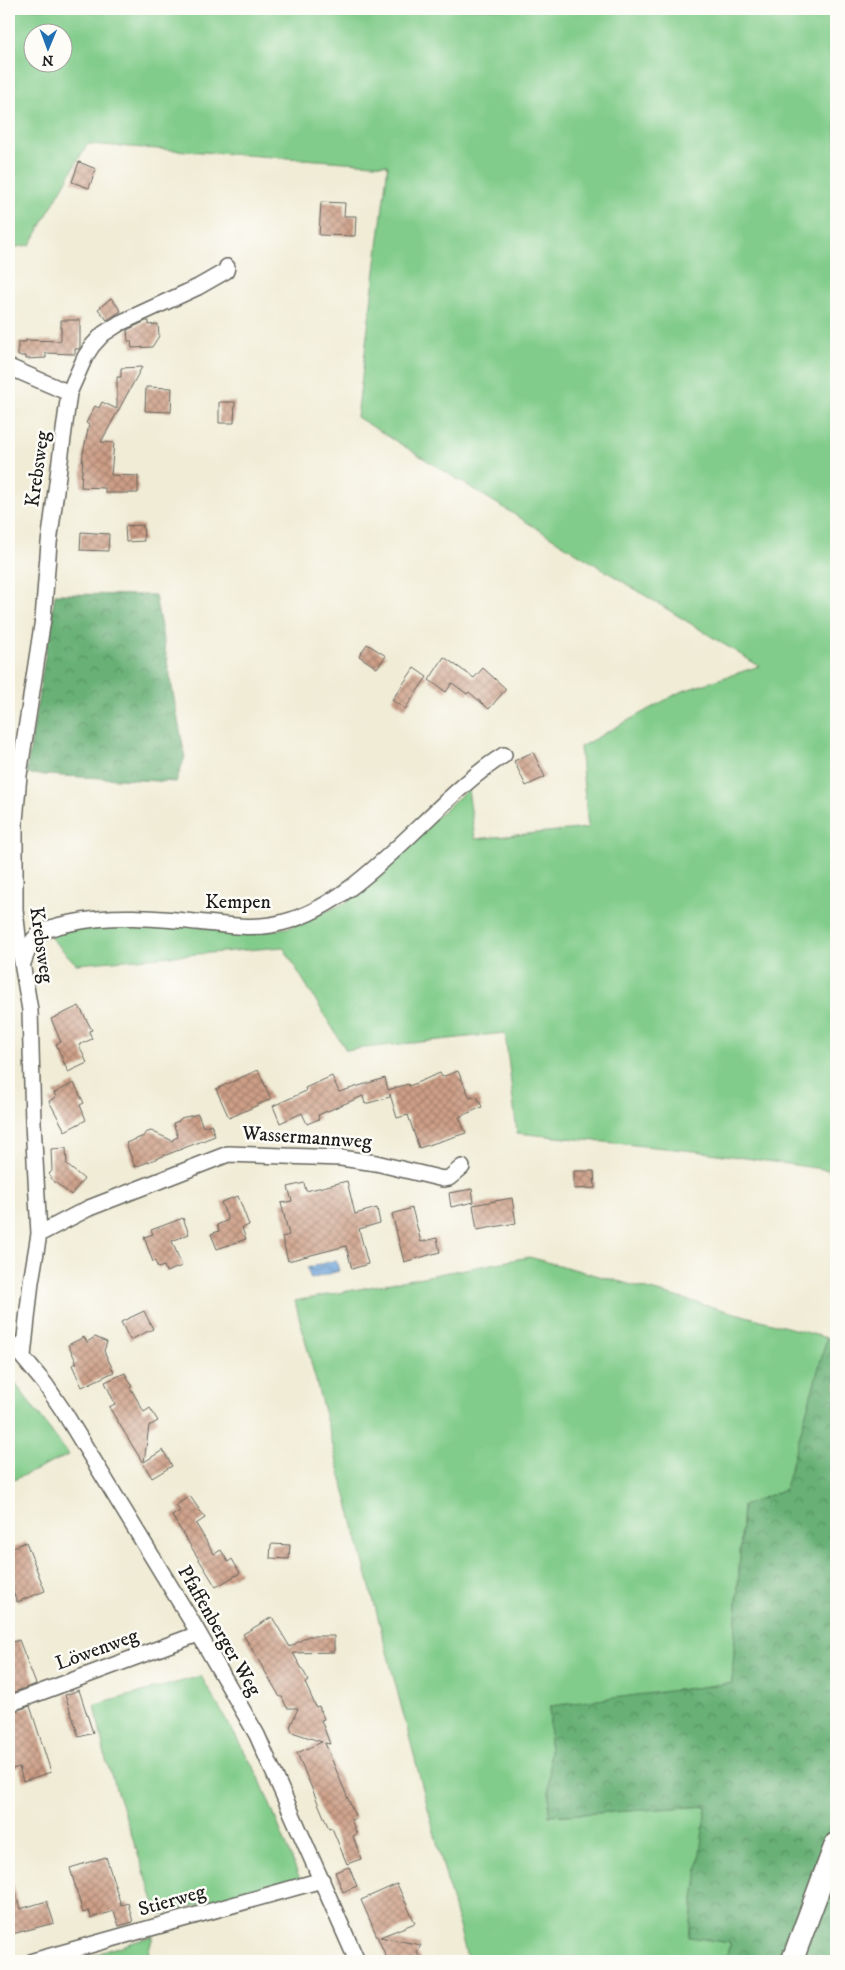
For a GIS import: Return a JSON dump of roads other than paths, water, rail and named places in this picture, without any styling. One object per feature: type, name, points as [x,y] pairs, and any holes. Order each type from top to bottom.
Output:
[{"type":"main road","points":[[792,1961],[836,1843]]},
{"type":"street","name":"Krebsweg","points":[[23,1356],[31,1282],[39,1234],[33,1123],[30,1010],[15,910],[14,862],[17,797],[43,618],[48,543],[69,393],[88,352],[103,334],[120,323],[207,283],[226,271],[227,267]]},
{"type":"street","points":[[9,367],[69,393]]},
{"type":"street","name":"Kempen","points":[[23,963],[30,944],[37,935],[65,924],[84,920],[102,917],[142,917],[244,926],[271,925],[309,914],[324,906],[365,876],[463,785],[486,766],[504,755]]},
{"type":"street","name":"Wassermannweg","points":[[39,1234],[88,1208],[228,1154],[341,1158],[376,1163],[443,1179],[449,1178],[462,1167]]},
{"type":"street","name":"Pfaffenberger Weg","points":[[9,1341],[45,1384],[64,1412],[257,1735],[357,1961]]},
{"type":"street","name":"Löwenweg","points":[[9,1704],[198,1634]]},
{"type":"street","name":"Stierweg","points":[[33,1961],[322,1880]]},
{"type":"water","points":[[336,1260],[339,1271],[311,1279],[307,1268]]}]
